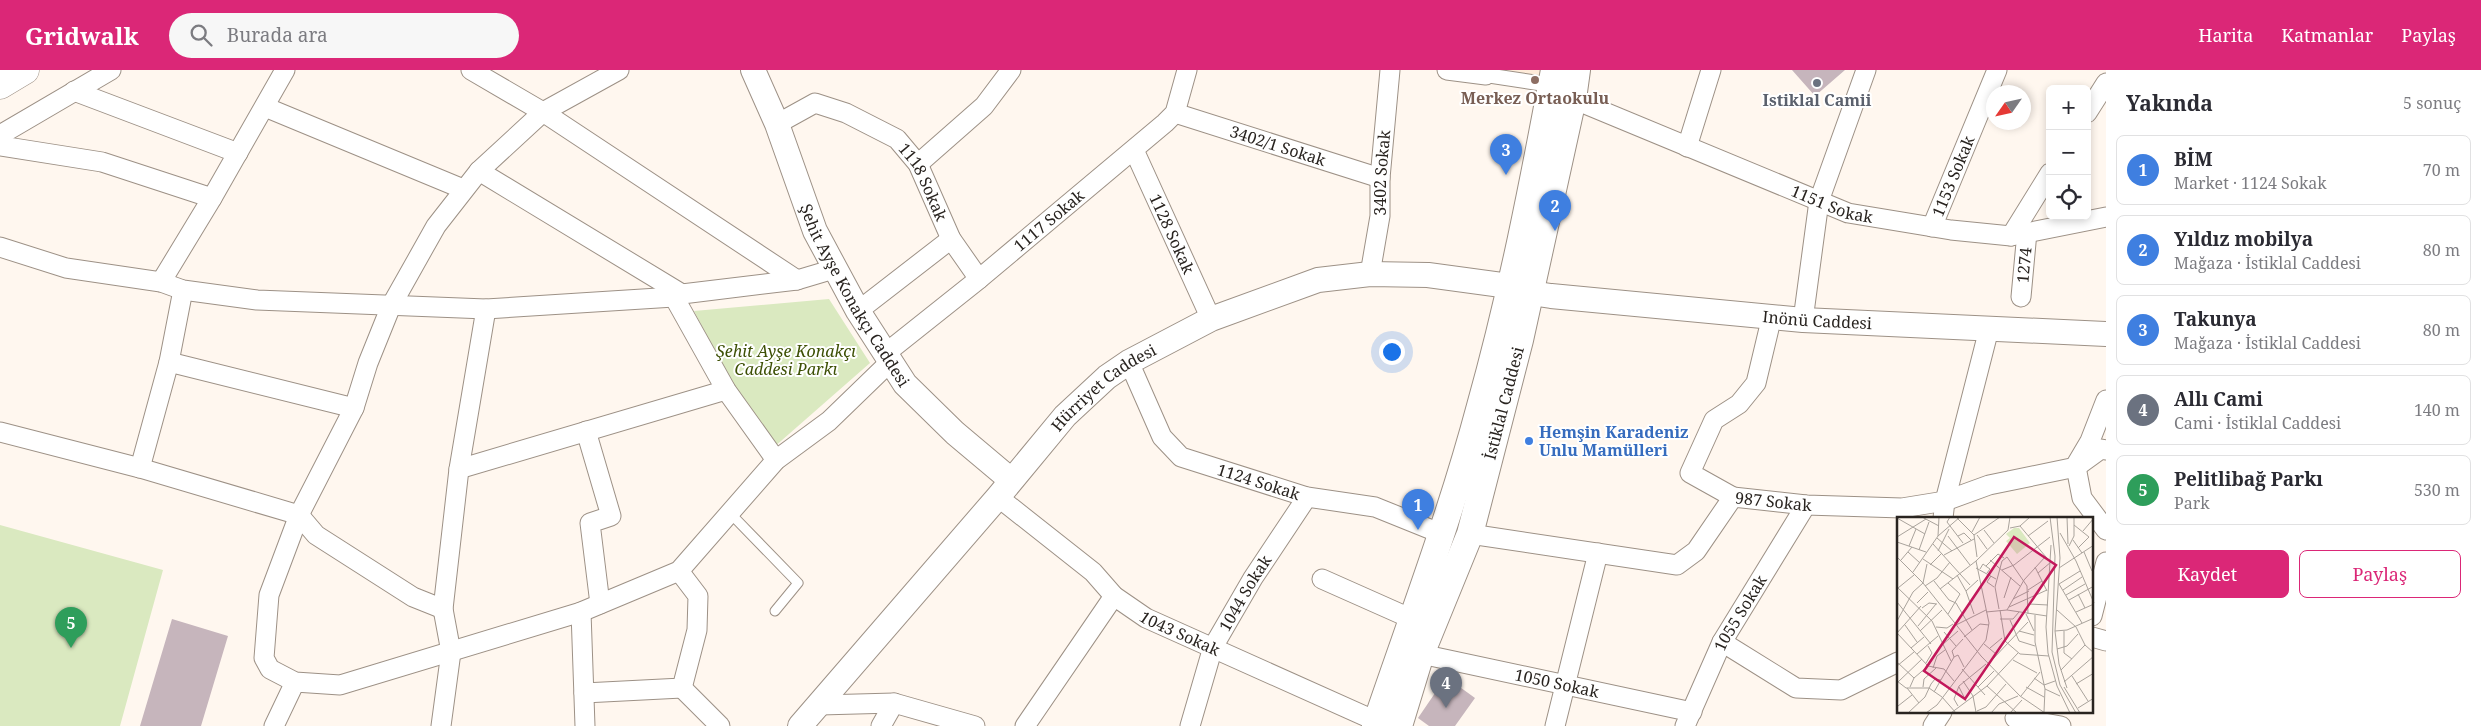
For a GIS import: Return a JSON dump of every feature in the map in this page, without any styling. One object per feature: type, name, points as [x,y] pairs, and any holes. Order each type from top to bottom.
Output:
[{"type":"main road","points":[[0,85],[25,70]]},
{"type":"main road","name":"İstiklal Caddesi","points":[[1384,725],[1412,620],[1442,534],[1483,397],[1520,289],[1573,99],[1577,70]]},
{"type":"main road","name":"İstiklal Caddesi","points":[[1384,725],[1421,654],[1470,534],[1520,289],[1526,218],[1553,77]]},
{"type":"street","points":[[2,140],[74,91],[111,70]]},
{"type":"street","points":[[161,282],[212,198],[285,70]]},
{"type":"street","points":[[472,70],[543,112],[798,280]]},
{"type":"street","name":"Şehit Ayşe Konakçı Caddesi","points":[[753,70],[777,124],[815,231],[858,311],[905,384],[955,433],[1005,488]]},
{"type":"street","points":[[918,164],[984,106],[1011,70]]},
{"type":"street","points":[[1175,113],[1187,70]]},
{"type":"street","name":"3402 Sokak","points":[[1370,274],[1380,216],[1380,178],[1390,70]]},
{"type":"street","points":[[1447,70],[1486,76],[1553,77]]},
{"type":"street","points":[[1687,147],[1711,70]]},
{"type":"street","points":[[1803,320],[1819,202],[1866,70]]},
{"type":"street","name":"1153 Sokak","points":[[1932,227],[1996,70]]},
{"type":"street","points":[[613,71],[543,112],[479,171],[463,189],[436,226],[391,306],[368,363],[354,408],[298,515],[269,595],[264,658],[270,669],[295,682],[340,685],[581,612],[679,571],[698,596],[697,630],[682,688]]},
{"type":"street","points":[[2091,107],[2106,83]]},
{"type":"street","points":[[74,91],[238,152]]},
{"type":"street","name":"1151 Sokak","points":[[1573,99],[1848,213],[1932,227],[2019,234],[2106,217]]},
{"type":"street","name":"1118 Sokak","points":[[777,124],[806,105],[814,103],[826,106],[897,139],[918,164],[951,239],[979,279]]},
{"type":"street","points":[[265,107],[463,189]]},
{"type":"street","name":"1117 Sokak","points":[[679,571],[776,460],[829,421],[889,357],[1134,150],[1175,113]]},
{"type":"street","name":"3402/1 Sokak","points":[[1175,113],[1380,178]]},
{"type":"street","points":[[2,140],[102,162],[212,198]]},
{"type":"street","name":"1128 Sokak","points":[[1134,150],[1211,319]]},
{"type":"street","points":[[479,171],[678,295],[726,390],[776,460]]},
{"type":"street","points":[[2019,234],[2049,175]]},
{"type":"street","name":"1274","points":[[2019,234],[2021,297]]},
{"type":"street","name":"1118 Sokak","points":[[858,311],[951,239]]},
{"type":"street","points":[[0,247],[66,268],[161,282],[183,290],[257,300],[391,306],[486,308],[678,295],[798,280],[834,269]]},
{"type":"street","name":"Hürriyet Caddesi","points":[[800,726],[1005,488],[1064,416],[1107,377],[1129,362],[1211,319],[1318,280],[1370,274],[1428,275],[1520,289]]},
{"type":"street","name":"Inönü Caddesi","points":[[1520,289],[1803,320],[2106,334]]},
{"type":"street","points":[[140,468],[169,362],[183,290]]},
{"type":"street","points":[[441,726],[451,652],[443,609],[459,469],[486,308]]},
{"type":"street","points":[[1733,497],[1690,473],[1714,420],[1739,404],[1756,382],[1772,316]]},
{"type":"street","points":[[1944,510],[1989,329]]},
{"type":"street","points":[[169,362],[354,408]]},
{"type":"street","name":"1124 Sokak","points":[[1129,362],[1162,437],[1181,457],[1307,497],[1375,507],[1442,534]]},
{"type":"street","points":[[459,469],[726,390]]},
{"type":"street","points":[[2106,400],[2090,441],[2076,467],[2082,498],[2106,530]]},
{"type":"street","points":[[586,431],[611,516],[590,523],[600,604]]},
{"type":"street","points":[[0,432],[140,468],[298,515],[316,535],[413,597],[443,609]]},
{"type":"street","points":[[2076,467],[2101,449],[2106,450]]},
{"type":"street","name":"987 Sokak","points":[[1470,534],[1677,564],[1696,551],[1733,497],[1806,505],[1944,510],[1989,485],[2076,467]]},
{"type":"street","name":"1043 Sokak","points":[[1005,488],[1093,572],[1114,596],[1146,618],[1384,725]]},
{"type":"street","name":"1044 Sokak","points":[[1190,726],[1213,647],[1253,578],[1307,497]]},
{"type":"street","name":"1055 Sokak","points":[[1688,719],[1722,642],[1806,505]]},
{"type":"street","points":[[1555,726],[1598,553]]},
{"type":"street","points":[[2094,608],[2106,562]]},
{"type":"street","points":[[1322,579],[1412,620]]},
{"type":"street","points":[[1024,726],[1114,596]]},
{"type":"street","points":[[581,612],[585,726]]},
{"type":"street","points":[[1722,642],[1796,688],[1841,690],[1897,662]]},
{"type":"street","name":"1050 Sokak","points":[[1421,654],[1565,685],[1688,719]]},
{"type":"street","points":[[274,726],[295,682]]},
{"type":"street","points":[[584,692],[682,688],[720,726]]},
{"type":"street","points":[[820,705],[894,703],[975,726]]},
{"type":"street","points":[[881,726],[894,703]]},
{"type":"street","points":[[1933,726],[1941,714]]},
{"type":"street","points":[[2014,719],[2061,726]]},
{"type":"lane","points":[[729,512],[798,583],[775,611]]},
{"type":"shaded area","name":"Merkez Ortaokulu","points":[[1447,70],[1554,70],[1551,85]]},
{"type":"green space","name":"Şehit Ayşe Konakçı Caddesi Parkı","points":[[829,299],[870,363],[773,448],[731,382],[694,311]]},
{"type":"green space","points":[[0,525],[163,570],[120,726],[0,726]]},
{"type":"building","name":"Istiklal Camii","points":[[1792,70],[1845,70],[1815,96]]},
{"type":"building","points":[[172,619],[228,636],[201,726],[140,726]]},
{"type":"building","points":[[1446,677],[1475,698],[1455,726],[1429,726],[1418,718]]},
{"type":"place","name":"Merkez Ortaokulu","points":[[1535,80]]},
{"type":"place","name":"Istiklal Camii","points":[[1817,83]]},
{"type":"place","name":"Takunya","points":[[1506,175]]},
{"type":"place","name":"Yıldız mobilya","points":[[1555,231]]},
{"type":"place","name":"Hemşin Karadeniz Unlu Mamülleri","points":[[1529,441]]},
{"type":"place","name":"BİM","points":[[1418,530]]},
{"type":"place","name":"Pelitlibağ Parkı","points":[[71,648]]},
{"type":"place","name":"Allı Cami","points":[[1446,708]]}]
